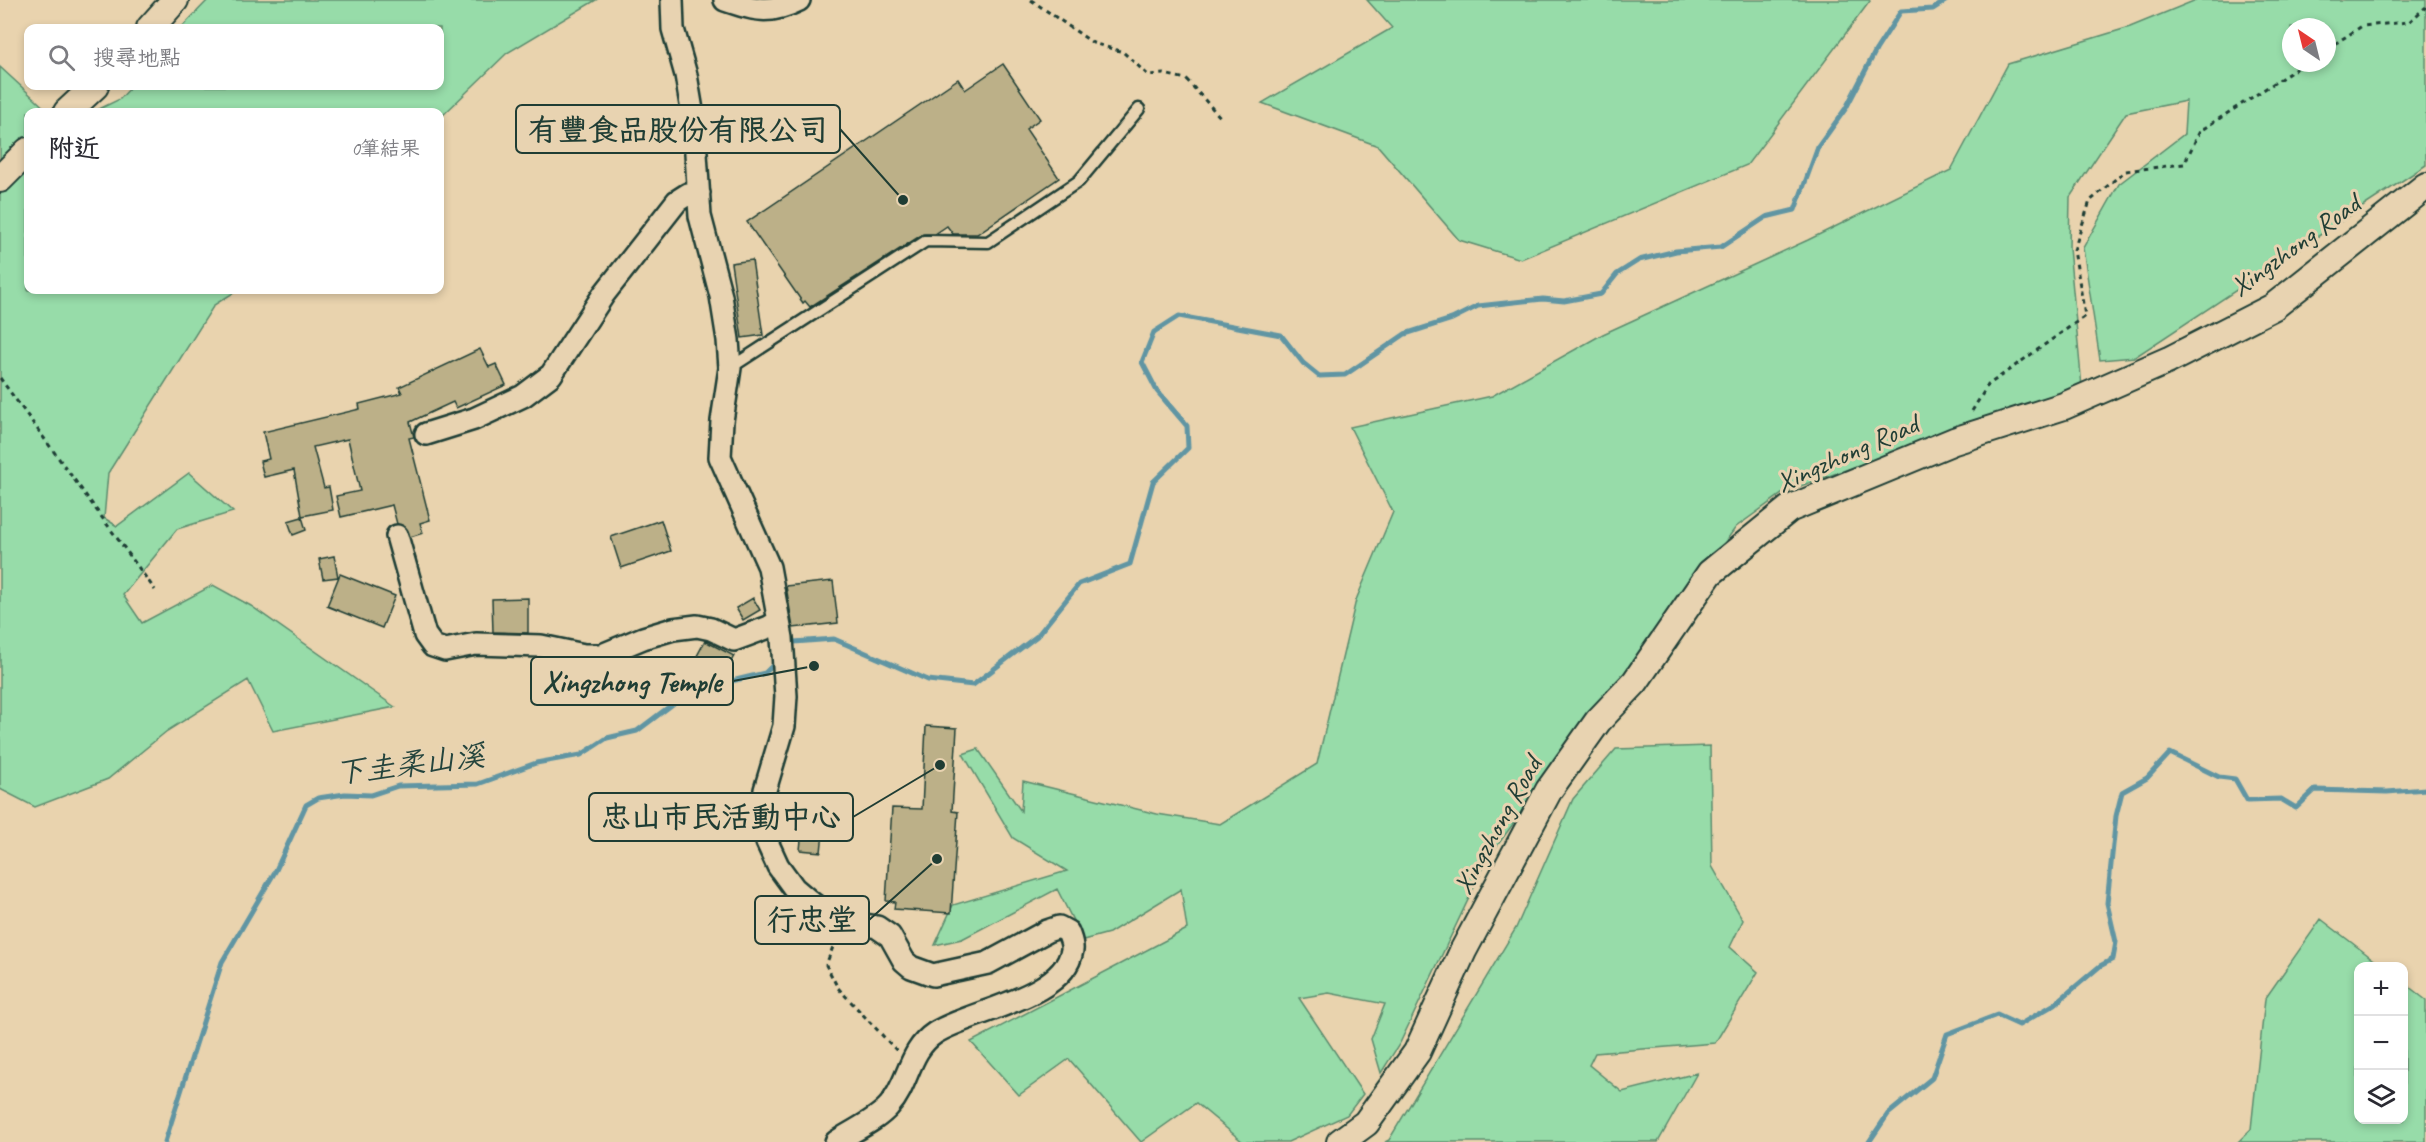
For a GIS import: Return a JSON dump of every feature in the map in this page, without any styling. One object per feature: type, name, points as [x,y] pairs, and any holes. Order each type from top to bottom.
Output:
[{"type":"street","points":[[154,24],[175,0]]},
{"type":"street","points":[[672,0],[673,29],[691,99],[700,216],[721,296],[728,340],[730,368],[722,421],[720,457],[769,567],[785,672],[784,726],[765,790],[762,817],[767,842],[778,866],[794,888],[836,920],[877,927],[890,936],[904,961],[911,967],[933,975],[988,963],[1059,927],[1068,932],[1072,948],[1068,964],[1054,979],[1018,999],[936,1032],[920,1046],[897,1096],[888,1108],[836,1142]]},
{"type":"street","points":[[724,0],[754,10],[771,10],[799,0]]},
{"type":"street","points":[[71,108],[91,90]]},
{"type":"street","points":[[0,178],[24,154]]},
{"type":"street","name":"Xingzhong Road","points":[[1340,1142],[1366,1123],[1417,1052],[1463,951],[1549,790],[1598,721],[1635,682],[1710,573],[1789,509],[1954,441],[2064,406],[2169,360],[2273,307],[2426,186]]},
{"type":"street","points":[[426,434],[474,419],[523,396],[551,375],[604,294],[655,228],[677,201],[688,195],[699,193]]},
{"type":"street","points":[[397,536],[425,635],[433,646],[445,650],[476,644],[542,646],[584,655],[602,655],[674,629],[697,626],[711,629],[734,640],[770,627],[780,629]]},
{"type":"lane","points":[[730,368],[926,241],[988,242],[1079,181],[1138,109]]},
{"type":"path","points":[[1031,0],[1093,43],[1123,52],[1148,75],[1164,74],[1186,79],[1221,118]]},
{"type":"path","points":[[2336,43],[2362,26],[2409,22],[2426,8]]},
{"type":"path","points":[[1971,413],[1989,385],[2085,316],[2074,250],[2090,201],[2125,171],[2184,164],[2200,131],[2291,72]]},
{"type":"path","points":[[0,378],[155,590]]},
{"type":"path","points":[[843,921],[826,965],[832,980],[910,1064]]},
{"type":"green space","points":[[208,0],[596,0],[507,53],[444,114],[444,108],[101,108],[120,99],[128,90],[444,90],[444,24],[185,24]]},
{"type":"green space","points":[[1367,0],[1870,1],[1747,165],[1521,259],[1459,240],[1378,146],[1262,103],[1392,28]]},
{"type":"green space","points":[[2196,0],[2426,0],[2426,165],[2135,357],[2100,360],[2083,248],[2119,184],[2184,134],[2186,101],[2126,113],[2070,197],[2069,248],[2082,387],[1786,491],[1736,527],[1708,565],[1649,668],[1566,752],[1488,858],[1400,1043],[1381,1073],[1371,1039],[1385,1004],[1329,993],[1299,998],[1363,1094],[1347,1115],[1288,1142],[1243,1142],[1196,1103],[1141,1142],[1069,1059],[1019,1095],[971,1042],[1187,929],[1181,889],[1109,933],[1083,940],[1057,889],[962,939],[935,945],[953,905],[1067,871],[1013,838],[963,754],[978,749],[1021,811],[1023,781],[1157,814],[1220,824],[1317,764],[1356,600],[1393,512],[1350,427],[1492,396],[1603,334],[1808,240],[1951,170],[2008,64],[2130,27]]},
{"type":"green space","points":[[0,67],[45,108],[24,108],[24,294],[232,294],[214,305],[108,473],[104,518],[117,526],[189,473],[233,512],[177,529],[123,595],[142,623],[213,585],[251,606],[395,707],[273,731],[248,680],[167,731],[108,779],[35,807],[0,789]]},
{"type":"green space","points":[[1710,746],[1712,866],[1743,920],[1730,947],[1758,972],[1715,1043],[1595,1053],[1589,1065],[1622,1092],[1697,1073],[1658,1142],[1385,1142],[1389,1140],[1516,928],[1573,799],[1616,749]]},
{"type":"green space","points":[[2321,919],[2377,962],[2354,962],[2354,1124],[2408,1124],[2408,986],[2426,1000],[2426,1142],[2238,1142],[2251,1129],[2265,999]]},
{"type":"building","points":[[1003,64],[1040,119],[1026,129],[1059,178],[977,234],[953,234],[947,226],[935,234],[923,234],[810,307],[805,301],[803,303],[747,222],[958,79],[965,90]]},
{"type":"building","points":[[752,260],[763,335],[742,338],[731,263]]},
{"type":"building","points":[[480,349],[489,367],[496,364],[506,385],[456,408],[453,402],[410,422],[414,437],[409,438],[430,520],[420,523],[423,533],[410,537],[405,527],[397,524],[392,505],[341,517],[336,496],[360,491],[348,439],[313,447],[324,488],[329,487],[333,510],[302,516],[294,470],[264,477],[260,461],[269,459],[263,432],[360,409],[359,404],[402,393],[399,387]]},
{"type":"building","points":[[302,517],[306,530],[293,535],[288,521]]},
{"type":"building","points":[[661,520],[671,551],[621,568],[611,537]]},
{"type":"building","points":[[334,556],[338,577],[323,579],[319,559]]},
{"type":"building","points":[[340,574],[395,596],[382,628],[327,606]]},
{"type":"building","points":[[833,581],[838,623],[793,628],[786,586]]},
{"type":"building","points":[[528,598],[528,633],[493,632],[492,599]]},
{"type":"building","points":[[753,598],[760,610],[743,620],[736,608]]},
{"type":"building","points":[[705,641],[734,656],[723,676],[716,672],[711,681],[690,669]]},
{"type":"building","points":[[926,726],[957,728],[952,811],[958,812],[951,913],[894,909],[895,902],[886,901],[892,808],[922,809]]},
{"type":"building","points":[[803,821],[824,823],[821,852],[800,850]]},
{"type":"waterway","name":"下圭柔山溪","points":[[790,647],[794,642],[834,639],[928,680],[973,685],[1037,636],[1079,584],[1130,564],[1153,482],[1188,448],[1187,426],[1157,391],[1142,362],[1154,332],[1179,316],[1281,335],[1303,363],[1319,376],[1345,375],[1405,334],[1452,319],[1478,306],[1543,299],[1564,301],[1601,294],[1617,274],[1639,260],[1676,251],[1721,247],[1766,217],[1795,210],[1818,147],[1846,108],[1876,50],[1901,11],[1933,9],[1947,0]]},
{"type":"waterway","name":"下圭柔山溪","points":[[165,1142],[222,962],[276,870],[306,805],[318,798],[345,794],[371,795],[398,786],[478,784],[536,763],[581,755],[607,738],[637,731],[690,691],[765,673],[778,660]]},
{"type":"waterway","points":[[1869,1142],[1888,1114],[1932,1078],[1947,1034],[1997,1015],[2019,1025],[2055,1004],[2100,966],[2113,959],[2116,942],[2107,903],[2116,816],[2122,792],[2147,778],[2170,753],[2219,777],[2235,779],[2247,800],[2281,799],[2296,808],[2315,790],[2387,792],[2426,789]]},
{"type":"place","name":"有豐食品股份有限公司","points":[[903,200]]},
{"type":"place","name":"Xingzhong Temple","points":[[814,666]]},
{"type":"place","name":"忠山市民活動中心","points":[[940,765]]},
{"type":"place","name":"行忠堂","points":[[937,859]]}]
